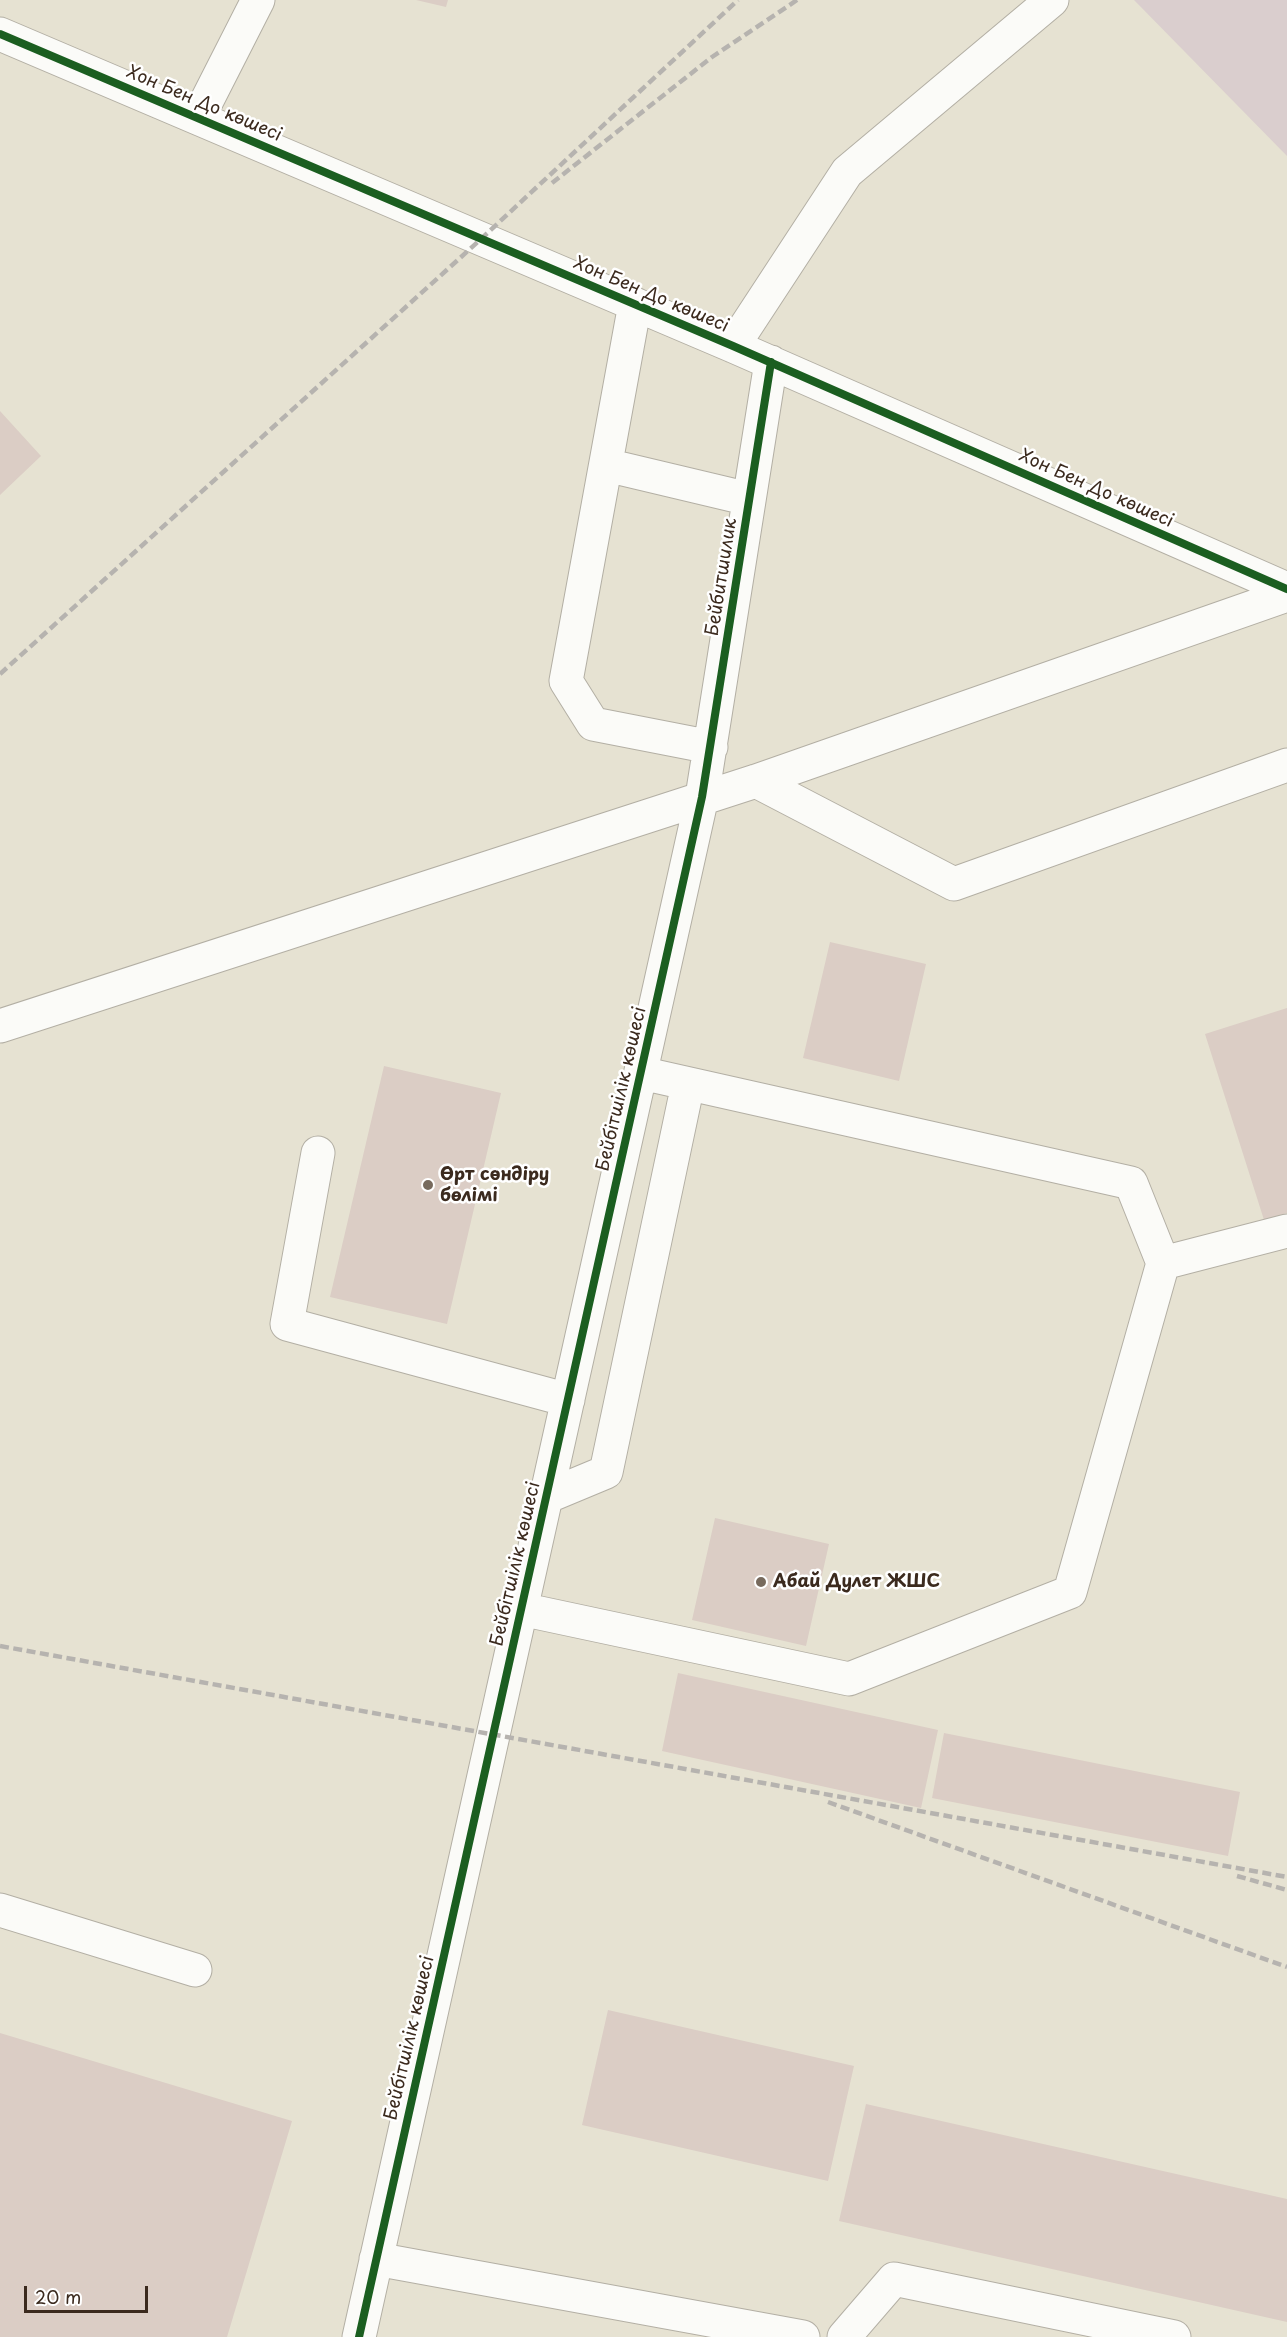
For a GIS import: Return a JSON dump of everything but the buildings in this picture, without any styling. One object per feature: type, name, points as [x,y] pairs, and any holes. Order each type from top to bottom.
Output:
[{"type":"street","points":[[198,118],[258,0]]},
{"type":"street","points":[[733,346],[847,172],[1052,0]]},
{"type":"street","name":"Хон Бен До көшесі","points":[[0,34],[771,362],[1287,590]]},
{"type":"street","points":[[635,304],[566,681],[593,724],[711,747]]},
{"type":"street","name":"Бейбитшилик","points":[[702,797],[771,362]]},
{"type":"street","points":[[606,465],[749,499]]},
{"type":"street","points":[[0,1026],[756,781],[1287,595]]},
{"type":"street","points":[[756,781],[954,884],[1287,765]]},
{"type":"street","name":"Бейбітшілік көшесі","points":[[359,2337],[702,797]]},
{"type":"street","points":[[521,1609],[849,1679],[1070,1592],[1163,1263],[1131,1183],[640,1073]]},
{"type":"street","points":[[546,1497],[606,1472],[688,1084]]},
{"type":"street","points":[[318,1153],[287,1324],[568,1400]]},
{"type":"street","points":[[1163,1263],[1287,1232]]},
{"type":"street","points":[[0,1910],[195,1970]]},
{"type":"street","points":[[376,2259],[803,2337]]},
{"type":"street","points":[[844,2337],[894,2279],[1174,2337]]},
{"type":"shaded area","points":[[1134,0],[1287,0],[1287,156]]},
{"type":"railway","points":[[0,674],[481,239],[738,0]]},
{"type":"railway","points":[[552,183],[712,57],[797,0]]},
{"type":"railway","points":[[0,1646],[1287,1877]]},
{"type":"railway","points":[[828,1802],[1287,1967]]},
{"type":"railway","points":[[1237,1876],[1287,1890]]},
{"type":"cycle path","points":[[0,34],[733,346],[1287,589]]},
{"type":"cycle path","points":[[359,2337],[702,797],[771,362]]},
{"type":"place","name":"Өрт сөндіру бөлімі","points":[[428,1185]]},
{"type":"place","name":"Абай Дулет ЖШС","points":[[761,1582]]}]
